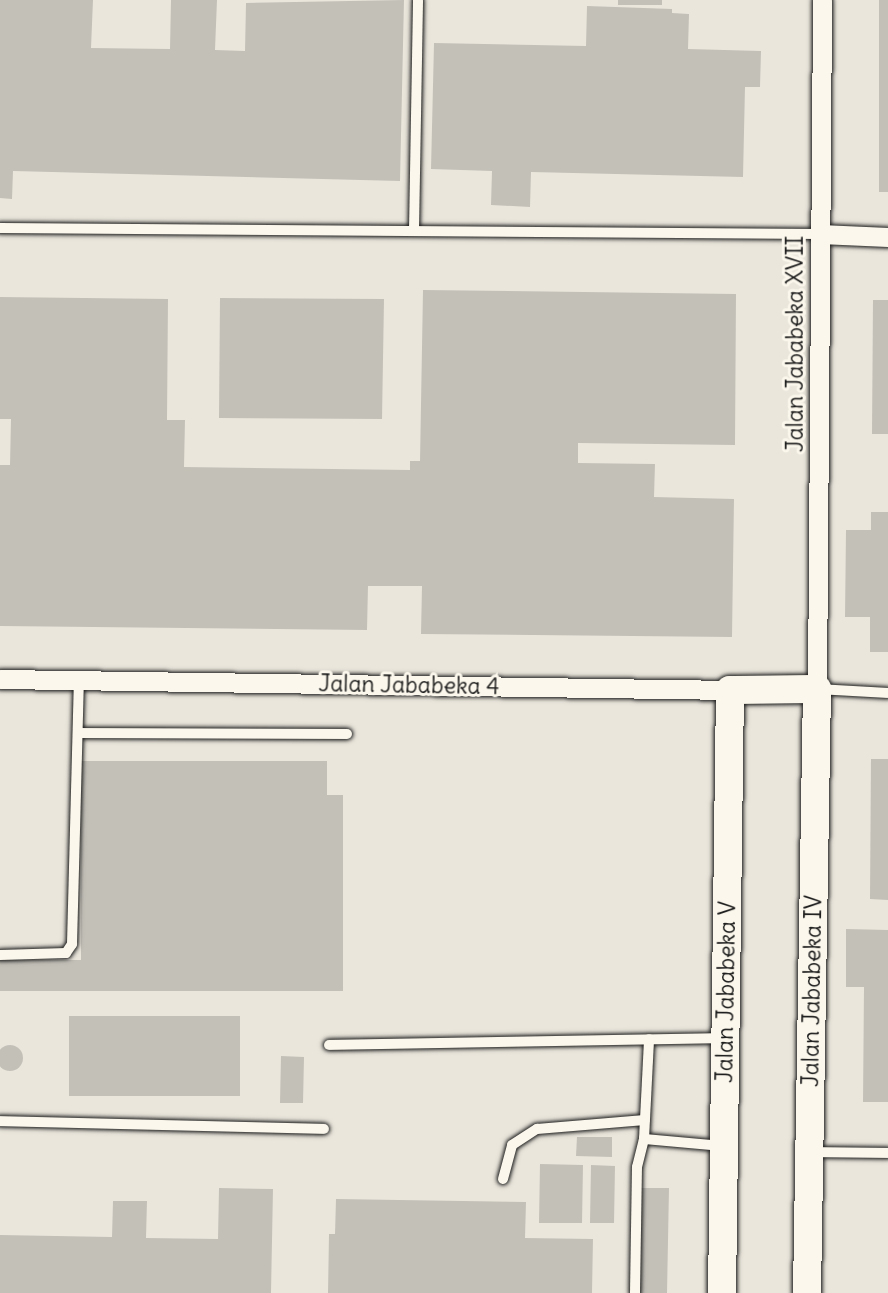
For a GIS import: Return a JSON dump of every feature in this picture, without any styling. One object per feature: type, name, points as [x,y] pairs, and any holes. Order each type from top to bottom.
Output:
[{"type":"street","name":"Jalan Jababeka XVII","points":[[817,689],[822,0]]},
{"type":"street","points":[[820,234],[888,237]]},
{"type":"street","name":"Jalan Jababeka 4","points":[[0,679],[817,689]]},
{"type":"street","name":"Jalan Jababeka IV","points":[[807,1293],[817,689]]},
{"type":"street","name":"Jalan Jababeka V","points":[[722,1293],[730,690]]},
{"type":"lane","points":[[414,231],[418,0]]},
{"type":"lane","points":[[0,228],[820,234]]},
{"type":"lane","points":[[0,956],[66,953],[72,944],[79,680]]},
{"type":"lane","points":[[817,689],[888,693]]},
{"type":"lane","points":[[78,733],[347,734]]},
{"type":"lane","points":[[329,1045],[725,1038]]},
{"type":"lane","points":[[635,1293],[637,1167],[644,1139],[649,1039]]},
{"type":"lane","points":[[502,1179],[512,1145],[537,1129],[645,1120]]},
{"type":"lane","points":[[0,1121],[324,1129]]},
{"type":"lane","points":[[644,1139],[723,1146]]},
{"type":"lane","points":[[810,1152],[888,1153]]},
{"type":"shaded area","points":[[0,0],[888,0],[888,1293],[0,1293]]},
{"type":"building","points":[[0,0],[93,0],[91,48],[170,49],[171,0],[217,0],[215,50],[245,51],[246,3],[404,0],[400,181],[13,171],[12,199],[0,198]]},
{"type":"building","points":[[618,0],[662,0],[662,5],[618,5]]},
{"type":"building","points":[[879,0],[888,0],[888,192],[879,192]]},
{"type":"building","points":[[587,6],[672,9],[672,13],[689,14],[688,49],[761,51],[760,87],[745,87],[743,177],[531,172],[530,207],[491,205],[492,171],[431,169],[434,43],[586,46]]},
{"type":"building","points":[[423,290],[736,294],[735,445],[578,443],[578,463],[655,464],[654,497],[734,499],[732,637],[421,634],[422,586],[368,586],[367,630],[0,626],[0,465],[10,465],[11,419],[0,419],[0,297],[168,299],[167,420],[185,420],[184,467],[410,470],[410,461],[420,461]]},
{"type":"building","points":[[220,298],[384,299],[382,419],[219,418]]},
{"type":"building","points":[[873,300],[888,300],[888,434],[872,434]]},
{"type":"building","points":[[871,512],[888,512],[888,652],[870,652],[870,617],[845,617],[846,530],[871,530]]},
{"type":"building","points":[[871,759],[888,759],[888,900],[870,899]]},
{"type":"building","points":[[81,761],[327,761],[327,795],[343,795],[343,991],[0,991],[0,960],[81,960]]},
{"type":"building","points":[[846,929],[888,930],[888,1102],[863,1102],[864,987],[846,987]]},
{"type":"building","points":[[69,1016],[240,1016],[240,1096],[69,1096]]},
{"type":"building","points":[[10,1045],[19,1049],[23,1058],[19,1067],[10,1071],[1,1067],[-3,1058],[1,1049]]},
{"type":"building","points":[[281,1056],[304,1057],[303,1103],[280,1103]]},
{"type":"building","points":[[577,1137],[612,1137],[612,1157],[576,1156]]},
{"type":"building","points":[[540,1164],[583,1165],[582,1223],[539,1223]]},
{"type":"building","points":[[591,1165],[615,1166],[614,1223],[590,1223]]},
{"type":"building","points":[[219,1188],[273,1189],[271,1293],[0,1293],[0,1235],[112,1237],[113,1201],[147,1201],[146,1238],[218,1239]]},
{"type":"building","points":[[641,1188],[669,1188],[667,1293],[640,1293]]},
{"type":"building","points":[[336,1199],[526,1202],[525,1238],[593,1239],[592,1293],[328,1293],[329,1234],[335,1234]]}]
